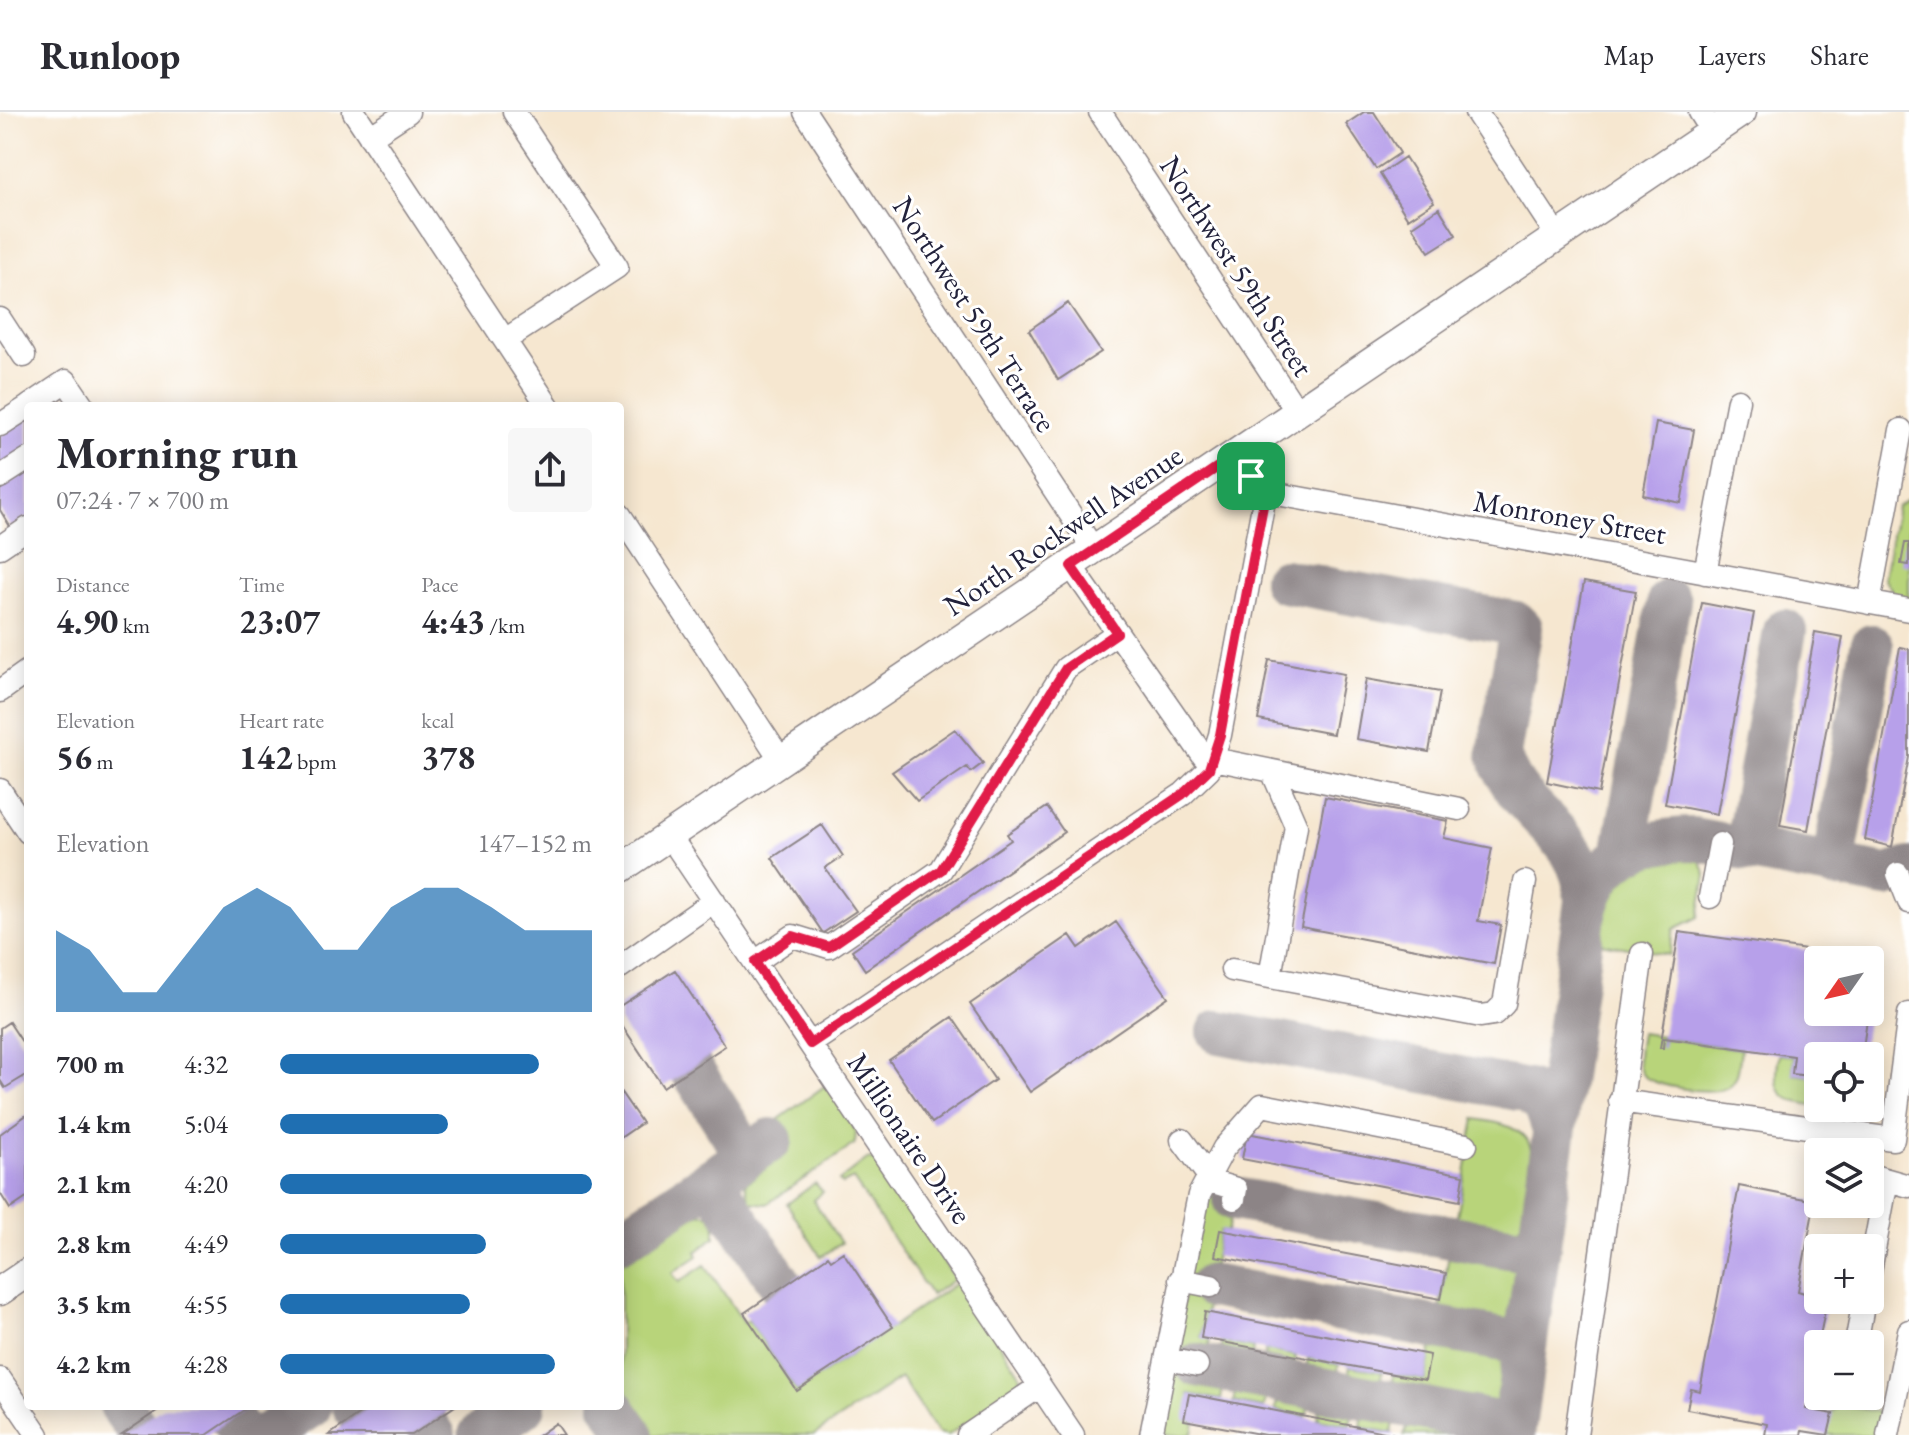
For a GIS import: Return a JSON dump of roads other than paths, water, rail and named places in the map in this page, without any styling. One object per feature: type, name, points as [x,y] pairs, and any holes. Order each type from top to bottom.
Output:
[{"type":"main road","name":"North Rockwell Avenue","points":[[624,866],[1558,237],[1706,122],[1742,112]]},
{"type":"main road","points":[[0,1291],[24,1275]]},
{"type":"street","points":[[354,112],[545,402]]},
{"type":"street","points":[[370,137],[408,112]]},
{"type":"street","points":[[505,340],[617,267],[514,112]]},
{"type":"street","name":"Northwest 59th Terrace","points":[[805,112],[1094,550]]},
{"type":"street","name":"Northwest 59th Street","points":[[1100,112],[1298,413]]},
{"type":"street","points":[[1476,112],[1558,237]]},
{"type":"street","points":[[0,319],[24,356]]},
{"type":"street","points":[[34,402],[66,381],[80,402]]},
{"type":"street","points":[[1705,573],[1738,400]]},
{"type":"street","points":[[0,425],[24,409]]},
{"type":"street","points":[[1869,603],[1900,486],[1901,430]]},
{"type":"street","points":[[810,1044],[1183,794],[1214,761],[1266,490],[1237,454]]},
{"type":"street","points":[[0,477],[24,462]]},
{"type":"street","name":"Monroney Street","points":[[1266,490],[1909,610]]},
{"type":"street","points":[[624,521],[781,760]]},
{"type":"street","points":[[3,540],[24,530]]},
{"type":"street","points":[[1071,566],[1198,751],[1214,761],[1459,809]]},
{"type":"street","points":[[755,962],[793,936],[829,947],[941,870],[1066,668],[1117,633]]},
{"type":"street","points":[[0,691],[24,674]]},
{"type":"street","points":[[1270,977],[1296,826],[1273,773]]},
{"type":"street","points":[[0,790],[24,826]]},
{"type":"street","name":"Millionaire Drive","points":[[669,835],[1073,1435]]},
{"type":"street","points":[[1710,897],[1720,844]]},
{"type":"street","points":[[1898,874],[1909,902]]},
{"type":"street","points":[[1232,970],[1481,1016],[1494,1014],[1504,1004],[1525,882]]},
{"type":"street","points":[[624,964],[714,901]]},
{"type":"street","points":[[1576,1435],[1642,954]]},
{"type":"street","points":[[1884,1140],[1893,1139],[1909,1014]]},
{"type":"street","points":[[1620,1101],[1827,1138]]},
{"type":"street","points":[[1151,1435],[1199,1195],[1224,1148],[1262,1105],[1466,1145]]},
{"type":"street","points":[[1182,1140],[1213,1182],[1236,1189],[1234,1199]]},
{"type":"street","points":[[1878,1234],[1889,1180]]},
{"type":"street","points":[[1180,1280],[1211,1286]]},
{"type":"street","points":[[1888,1435],[1904,1387],[1909,1331]]},
{"type":"street","points":[[1168,1359],[1197,1365]]},
{"type":"street","points":[[0,1379],[38,1435]]},
{"type":"street","points":[[968,1435],[1040,1386]]}]
